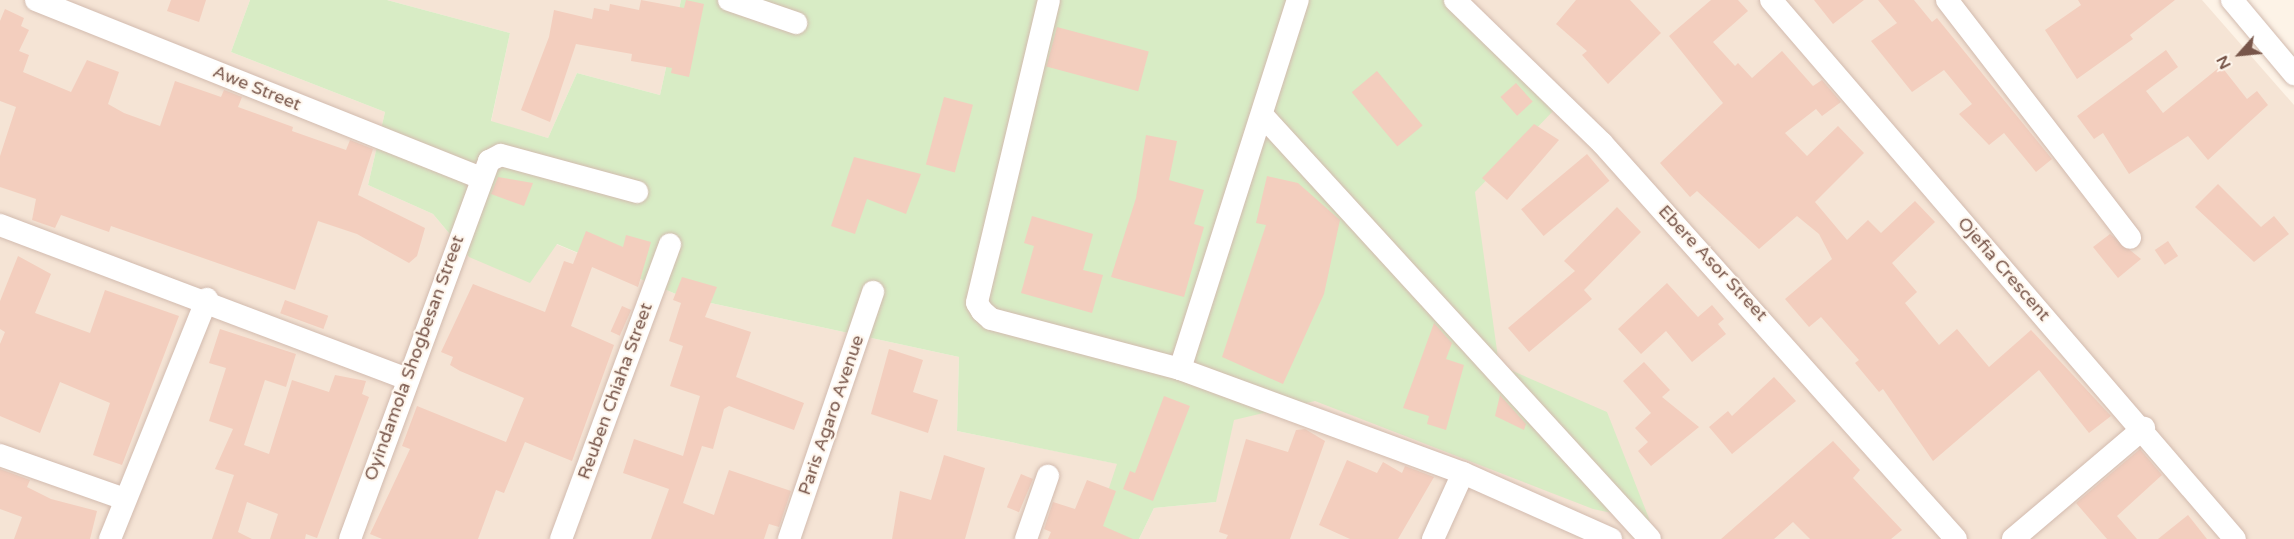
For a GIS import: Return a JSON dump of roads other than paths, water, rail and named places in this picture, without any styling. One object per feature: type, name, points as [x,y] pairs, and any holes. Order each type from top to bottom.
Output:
[{"type":"street","name":"Awe Street","points":[[36,0],[479,177]]},
{"type":"street","points":[[729,0],[795,23]]},
{"type":"street","points":[[1049,0],[977,303],[991,319],[1180,369],[1463,473],[1611,539]]},
{"type":"street","points":[[1180,369],[1263,116],[1298,0]]},
{"type":"street","name":"Ebere Asor Street","points":[[1455,0],[1602,142],[1956,539]]},
{"type":"street","name":"Ojefia Crescent","points":[[1771,0],[2144,428],[2235,539]]},
{"type":"street","points":[[1947,0],[2130,238]]},
{"type":"street","points":[[2232,0],[2294,74]]},
{"type":"street","points":[[1263,116],[1650,539]]},
{"type":"street","points":[[479,177],[489,161],[501,155],[637,192]]},
{"type":"street","name":"Oyindamola Shogbesan Street","points":[[350,539],[405,378],[479,177]]},
{"type":"street","points":[[0,225],[207,299],[405,378]]},
{"type":"street","name":"Reuben Chiaha Street","points":[[561,539],[670,244]]},
{"type":"street","name":"Paris Agaro Avenue","points":[[789,539],[873,292]]},
{"type":"street","points":[[110,539],[124,499],[207,299]]},
{"type":"street","points":[[2013,539],[2144,428]]},
{"type":"street","points":[[0,455],[124,499]]},
{"type":"street","points":[[1433,539],[1463,473]]},
{"type":"street","points":[[1026,539],[1048,476]]}]
